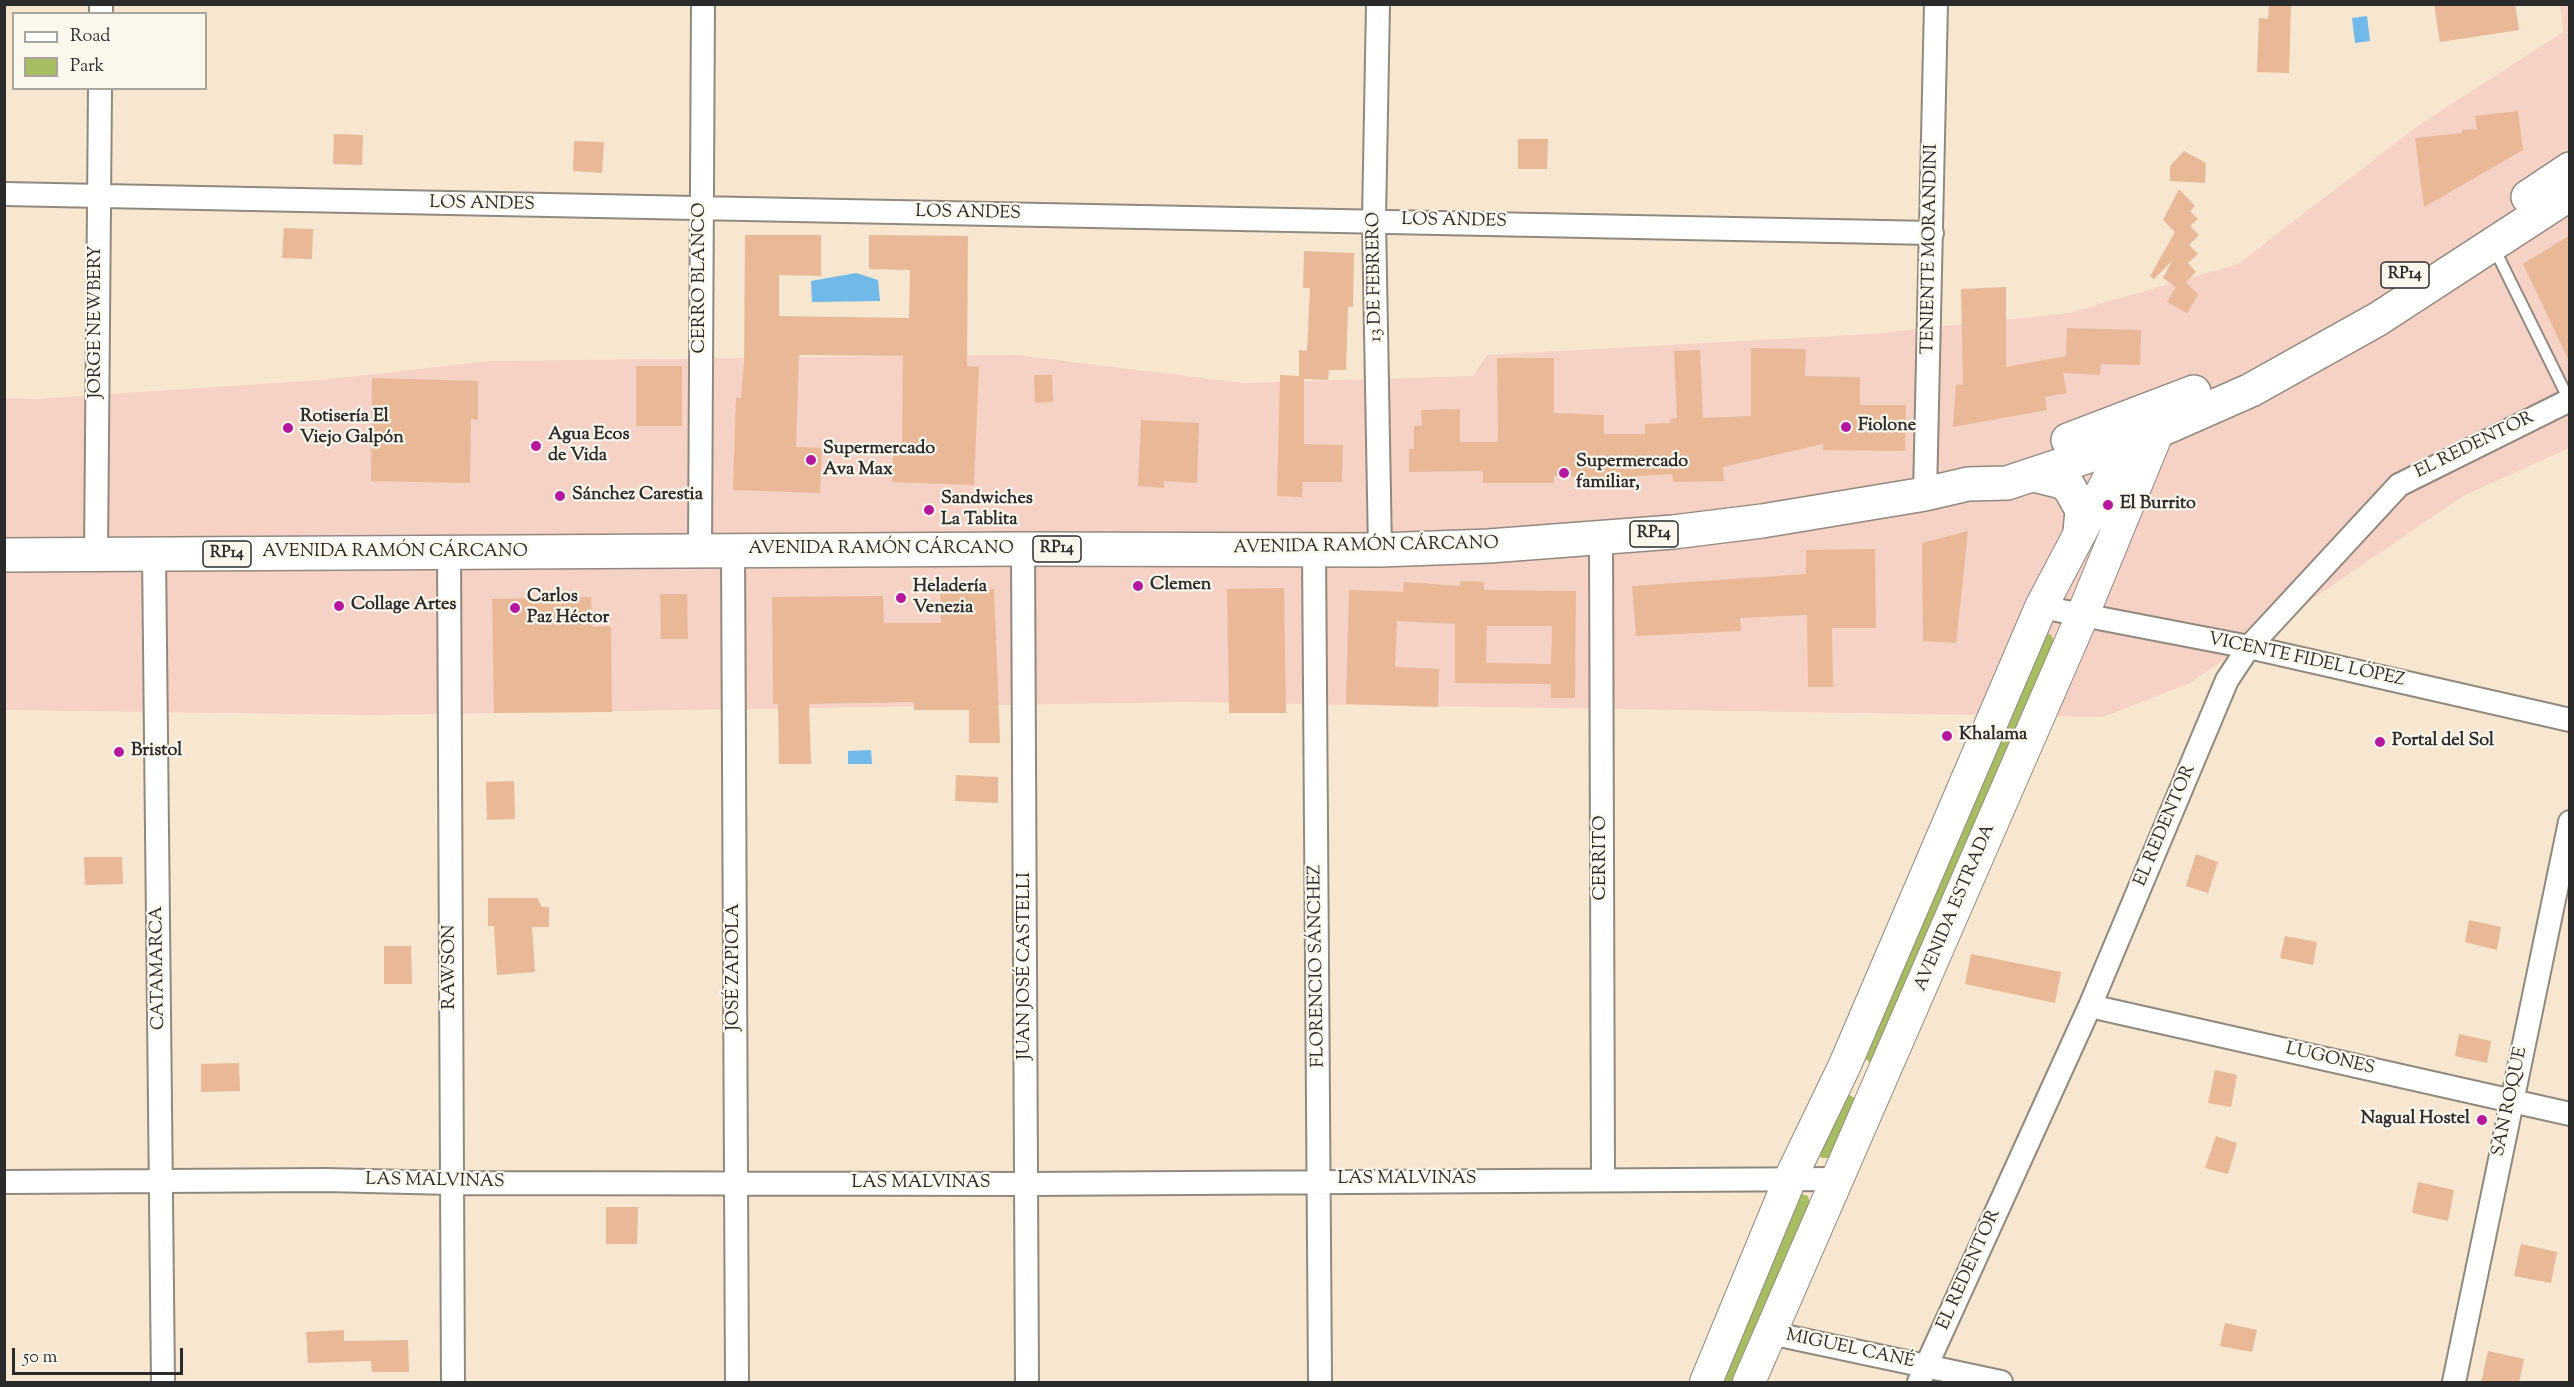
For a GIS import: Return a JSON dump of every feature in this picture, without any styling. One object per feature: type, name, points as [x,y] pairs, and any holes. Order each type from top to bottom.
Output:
[{"type":"main road","name":"AVENIDA RAMÓN CÁRCANO","points":[[1968,484],[2001,463],[2167,403],[2236,372],[2366,300],[2570,169]]},
{"type":"main road","name":"AVENIDA RAMÓN CÁRCANO","points":[[4,555],[1023,549],[1380,550],[1489,546],[1601,538],[1762,521],[1925,494],[1968,484],[2007,483],[2127,444],[2251,390],[2378,319],[2570,194]]},
{"type":"main road","points":[[1706,1383],[1790,1179],[1844,1067],[2041,607],[2080,532],[2127,444],[2141,426],[2211,395],[2236,372]]},
{"type":"main road","name":"AVENIDA ESTRADA","points":[[1749,1383],[2083,614],[2158,431]]},
{"type":"main road","points":[[2034,475],[2062,482],[2069,487],[2082,510],[2080,532]]},
{"type":"street","name":"CERRO BLANCO","points":[[700,551],[703,4]]},
{"type":"street","name":"13 DE FEBRERO","points":[[1378,4],[1374,220],[1380,550]]},
{"type":"street","name":"TENIENTE MORANDINI","points":[[1925,494],[1936,4]]},
{"type":"street","name":"JORGE NEWBERY","points":[[96,555],[100,90]]},
{"type":"street","name":"LOS ANDES","points":[[4,194],[702,210],[1374,220],[1932,233]]},
{"type":"street","name":"EL REDENTOR","points":[[1923,1374],[2090,1006],[2228,680],[2249,647],[2399,485],[2569,400]]},
{"type":"street","name":"CERRITO","points":[[1601,538],[1603,1179]]},
{"type":"street","name":"JUAN JOSÉ CASTELLI","points":[[1023,549],[1028,1184],[1027,1383]]},
{"type":"street","name":"FLORENCIO SÁNCHEZ","points":[[1314,549],[1320,1383]]},
{"type":"street","name":"JOSÉ ZAPIOLA","points":[[733,551],[737,1383]]},
{"type":"street","name":"RAWSON","points":[[450,552],[453,1383]]},
{"type":"street","name":"CATAMARCA","points":[[154,554],[163,1383]]},
{"type":"street","name":"VICENTE FIDEL LÓPEZ","points":[[2041,607],[2249,647],[2570,720]]},
{"type":"street","name":"SAN ROQUE","points":[[2454,1383],[2570,822]]},
{"type":"street","name":"LUGONES","points":[[2090,1006],[2570,1114]]},
{"type":"street","points":[[1844,1067],[1881,1080]]},
{"type":"street","name":"LAS MALVINAS","points":[[4,1182],[162,1180],[1028,1184],[1838,1179]]},
{"type":"street","name":"MIGUEL CANÉ","points":[[1770,1333],[1923,1374],[2001,1383]]},
{"type":"lane","points":[[2492,245],[2569,400]]},
{"type":"shaded area","points":[[2560,5],[2569,5],[2569,448],[2463,496],[2188,684],[2103,717],[1186,702],[373,715],[5,710],[5,398],[36,399],[321,380],[490,361],[1016,355],[1244,383],[1473,376],[1487,355],[1870,334],[2069,313],[2238,264],[2419,125],[2563,32]]},
{"type":"green space","points":[[2045,632],[2051,635],[2055,643],[1872,1065],[1865,1058]]},
{"type":"green space","points":[[1848,1094],[1856,1099],[1829,1158],[1822,1158],[1819,1155]]},
{"type":"green space","points":[[1799,1193],[1808,1196],[1810,1204],[1737,1382],[1716,1382]]},
{"type":"water","points":[[2367,16],[2370,41],[2355,43],[2352,18]]},
{"type":"water","points":[[856,273],[878,280],[880,301],[812,302],[811,281]]},
{"type":"water","points":[[871,750],[872,764],[848,764],[848,751]]},
{"type":"building","points":[[2269,4],[2291,4],[2289,73],[2257,72],[2259,18],[2268,19]]},
{"type":"building","points":[[2434,4],[2515,4],[2519,30],[2440,42]]},
{"type":"building","points":[[2518,111],[2523,150],[2424,207],[2415,138],[2462,133],[2462,130],[2477,129],[2475,116]]},
{"type":"building","points":[[334,134],[363,135],[362,165],[333,164]]},
{"type":"building","points":[[1518,139],[1548,139],[1547,169],[1518,169]]},
{"type":"building","points":[[574,141],[604,142],[602,173],[573,171]]},
{"type":"building","points":[[2184,151],[2206,163],[2205,183],[2170,181],[2170,166]]},
{"type":"building","points":[[2179,189],[2195,206],[2190,211],[2198,219],[2190,226],[2199,235],[2189,245],[2198,254],[2188,263],[2196,272],[2186,282],[2198,295],[2187,313],[2167,302],[2176,287],[2163,278],[2172,261],[2154,279],[2150,276],[2175,232],[2163,220]]},
{"type":"building","points":[[284,228],[313,229],[312,259],[282,258]]},
{"type":"building","points":[[745,235],[821,235],[821,276],[779,275],[779,316],[909,318],[910,270],[869,269],[869,235],[968,236],[967,366],[979,367],[974,485],[892,482],[894,445],[902,446],[903,356],[799,355],[796,447],[822,448],[820,493],[733,490],[736,398],[741,398],[744,364]]},
{"type":"building","points":[[2570,235],[2570,363],[2523,264]]},
{"type":"building","points":[[1304,251],[1354,253],[1353,307],[1348,307],[1346,370],[1329,370],[1328,380],[1304,379],[1304,444],[1343,445],[1342,482],[1303,482],[1302,497],[1277,496],[1280,375],[1299,376],[1299,350],[1307,351],[1310,288],[1303,288]]},
{"type":"building","points":[[2006,287],[2006,367],[2066,356],[2067,328],[2141,330],[2140,365],[2101,364],[2100,375],[2063,373],[2067,393],[2045,397],[2047,410],[1953,427],[1956,384],[1963,385],[1961,289]]},
{"type":"building","points":[[1751,348],[1806,349],[1805,376],[1860,377],[1860,405],[1906,405],[1905,451],[1823,450],[1823,444],[1723,467],[1724,481],[1673,482],[1672,474],[1636,476],[1636,481],[1607,482],[1607,478],[1554,476],[1554,483],[1483,483],[1483,471],[1409,472],[1409,449],[1414,449],[1414,426],[1422,426],[1421,410],[1460,409],[1460,442],[1498,442],[1497,358],[1554,358],[1554,413],[1604,415],[1604,434],[1645,434],[1645,424],[1670,423],[1670,419],[1677,418],[1674,351],[1700,350],[1703,418],[1751,416]]},
{"type":"building","points":[[636,366],[682,366],[682,426],[636,426]]},
{"type":"building","points":[[1034,375],[1052,375],[1053,402],[1035,403]]},
{"type":"building","points":[[372,378],[478,381],[478,420],[471,419],[470,483],[371,481]]},
{"type":"building","points":[[1141,420],[1199,423],[1197,483],[1164,481],[1164,488],[1138,486]]},
{"type":"building","points":[[1968,531],[1956,643],[1923,641],[1922,543]]},
{"type":"building","points":[[1875,549],[1876,628],[1832,628],[1833,687],[1808,687],[1807,615],[1740,618],[1741,631],[1636,636],[1632,586],[1806,574],[1806,550]]},
{"type":"building","points":[[1460,581],[1484,582],[1484,590],[1576,591],[1575,698],[1551,698],[1551,684],[1455,683],[1455,624],[1397,621],[1395,667],[1439,669],[1438,707],[1346,704],[1349,590],[1403,592],[1404,582],[1460,586]],"holes":[[[1487,626],[1552,626],[1551,664],[1486,663]]]},
{"type":"building","points":[[1284,588],[1286,713],[1229,713],[1227,589]]},
{"type":"building","points":[[994,589],[1000,743],[969,743],[969,710],[914,710],[914,702],[809,704],[811,764],[779,764],[778,704],[773,704],[772,597],[883,596],[884,623],[941,623],[940,590]]},
{"type":"building","points":[[660,594],[687,594],[688,639],[661,639]]},
{"type":"building","points":[[591,597],[592,627],[611,626],[612,712],[494,713],[492,599]]},
{"type":"building","points":[[956,775],[998,777],[998,803],[955,801]]},
{"type":"building","points":[[514,781],[515,819],[487,820],[486,782]]},
{"type":"building","points":[[2196,854],[2218,862],[2208,893],[2186,886]]},
{"type":"building","points":[[84,857],[122,857],[123,884],[85,885]]},
{"type":"building","points":[[488,898],[537,898],[542,907],[549,907],[549,927],[532,927],[535,972],[497,975],[494,926],[488,926]]},
{"type":"building","points":[[2469,920],[2501,927],[2497,950],[2465,942]]},
{"type":"building","points":[[2285,936],[2317,942],[2313,965],[2280,958]]},
{"type":"building","points":[[384,946],[411,946],[412,984],[384,984]]},
{"type":"building","points":[[1971,954],[2061,972],[2055,1003],[1965,984]]},
{"type":"building","points":[[2459,1034],[2491,1041],[2487,1063],[2455,1056]]},
{"type":"building","points":[[239,1063],[240,1091],[201,1092],[201,1064]]},
{"type":"building","points":[[2215,1070],[2237,1075],[2231,1107],[2208,1103]]},
{"type":"building","points":[[2216,1136],[2237,1143],[2228,1174],[2205,1168]]},
{"type":"building","points":[[2418,1182],[2454,1190],[2448,1221],[2412,1213]]},
{"type":"building","points":[[606,1207],[638,1207],[637,1244],[606,1244]]},
{"type":"building","points":[[2521,1244],[2557,1252],[2551,1283],[2514,1276]]},
{"type":"building","points":[[2225,1323],[2257,1330],[2252,1352],[2220,1346]]},
{"type":"building","points":[[344,1330],[344,1341],[408,1340],[409,1372],[372,1372],[371,1361],[308,1363],[306,1332]]},
{"type":"building","points":[[2488,1351],[2524,1359],[2519,1383],[2481,1383]]},
{"type":"place","name":"Fiolone","points":[[1846,427]]},
{"type":"place","name":"Rotisería El Viejo Galpón","points":[[288,428]]},
{"type":"place","name":"Agua Ecos de Vida","points":[[536,446]]},
{"type":"place","name":"Supermercado Ava Max","points":[[811,460]]},
{"type":"place","name":"Supermercado familiar,","points":[[1564,473]]},
{"type":"place","name":"Sánchez Carestia","points":[[560,496]]},
{"type":"place","name":"El Burrito","points":[[2108,505]]},
{"type":"place","name":"Sandwiches La Tablita","points":[[929,510]]},
{"type":"place","name":"Clemen","points":[[1138,586]]},
{"type":"place","name":"Heladería Venezia","points":[[901,598]]},
{"type":"place","name":"Collage Artes","points":[[339,606]]},
{"type":"place","name":"Carlos Paz Héctor","points":[[515,608]]},
{"type":"place","name":"Khalama","points":[[1947,736]]},
{"type":"place","name":"Portal del Sol","points":[[2380,742]]},
{"type":"place","name":"Bristol","points":[[119,752]]},
{"type":"place","name":"Nagual Hostel","points":[[2482,1120]]}]
